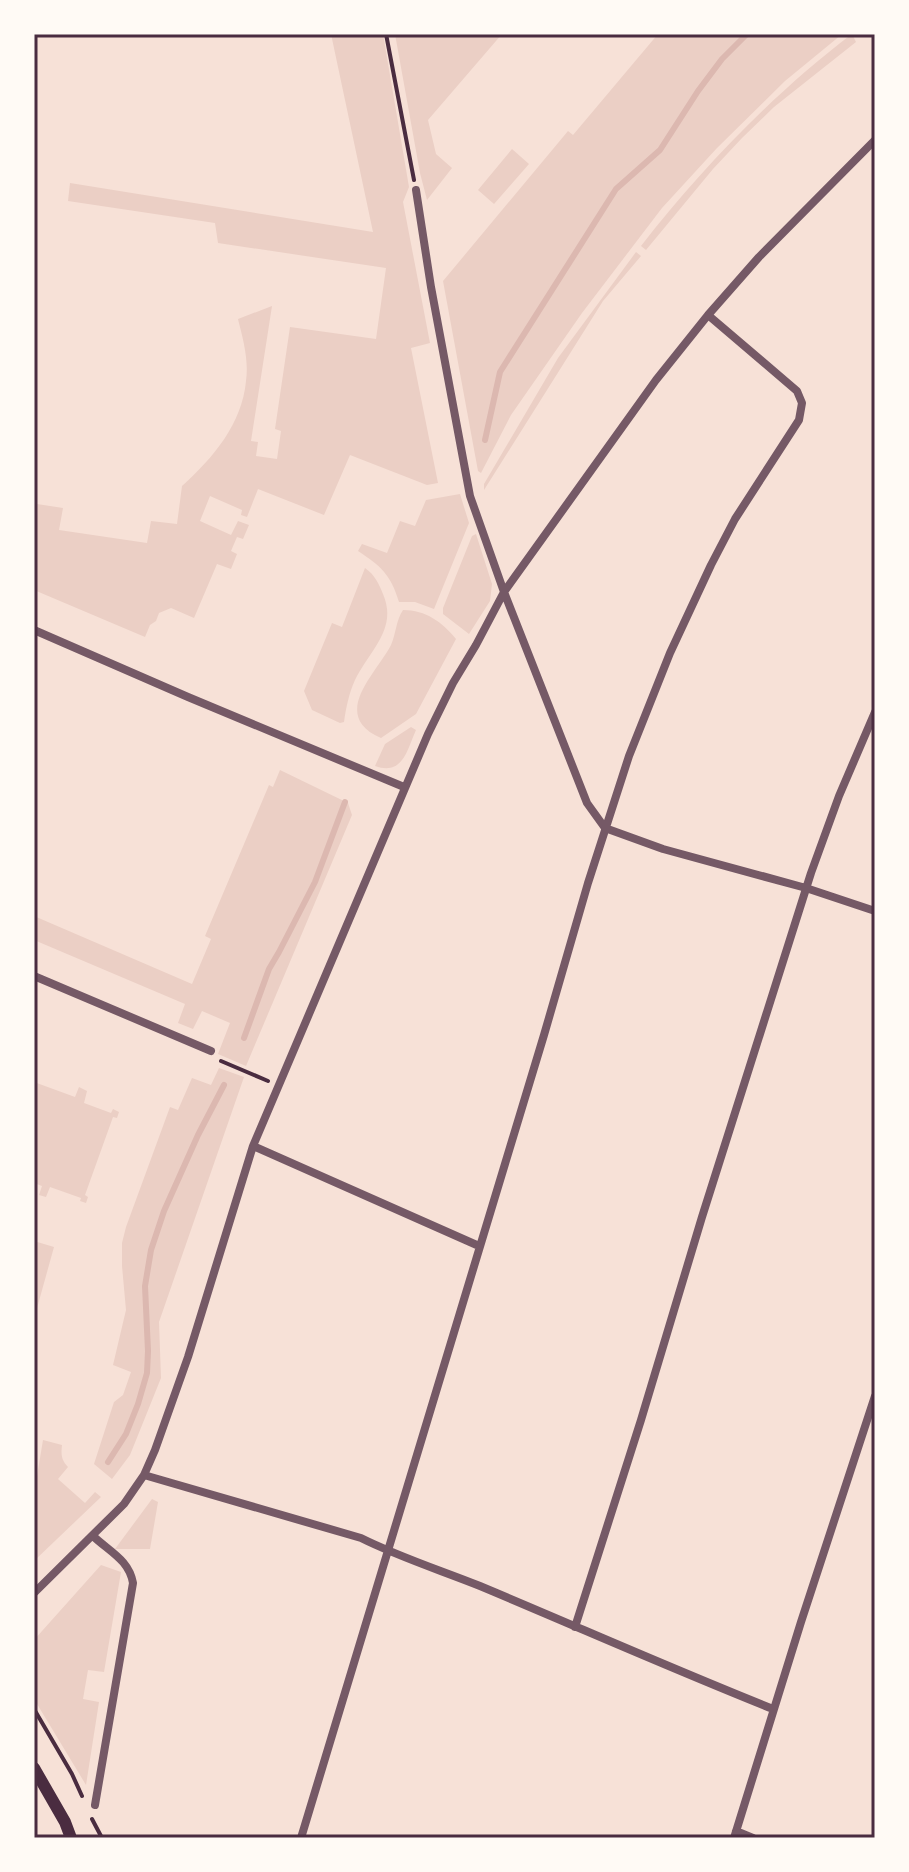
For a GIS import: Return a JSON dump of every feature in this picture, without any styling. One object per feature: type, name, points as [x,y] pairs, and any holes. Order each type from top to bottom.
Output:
[{"type":"main road","points":[[34,1768],[71,1838]]},
{"type":"street","points":[[34,1593],[124,1504],[144,1475],[172,1407],[253,1146],[404,787],[453,683],[504,592],[618,431],[708,315],[759,257],[875,140]]},
{"type":"street","points":[[416,190],[436,320],[470,496],[504,592],[587,803],[605,828],[663,849],[806,888],[875,911]]},
{"type":"street","points":[[301,1838],[629,756],[689,610],[735,519],[799,420],[802,403],[797,391],[708,315]]},
{"type":"street","points":[[34,630],[404,787]]},
{"type":"street","points":[[575,1627],[806,888],[833,810],[875,712]]},
{"type":"street","points":[[34,976],[211,1051]]},
{"type":"street","points":[[253,1146],[479,1246]]},
{"type":"street","points":[[753,1838],[735,1834],[875,1396]]},
{"type":"street","points":[[144,1475],[361,1538],[773,1709]]},
{"type":"street","points":[[93,1536],[126,1563],[133,1583],[95,1805]]},
{"type":"path","points":[[386,34],[416,190]]},
{"type":"path","points":[[211,1051],[217,1060],[278,1085]]},
{"type":"path","points":[[34,1709],[72,1774],[102,1838]]},
{"type":"shaded area","points":[[331,34],[383,34],[409,187],[403,202],[430,343],[411,348],[438,483],[427,485],[350,455],[324,515],[258,489],[247,517],[241,515],[242,510],[210,496],[200,521],[231,535],[238,521],[249,525],[243,539],[237,537],[231,551],[237,554],[231,569],[217,564],[194,618],[171,608],[159,613],[145,637],[34,590],[34,509],[37,504],[63,508],[59,530],[147,543],[151,521],[177,524],[182,486],[205,464],[239,412],[247,365],[238,319],[272,306],[251,441],[258,442],[256,456],[277,459],[281,431],[275,429],[290,327],[376,339],[386,268],[218,243],[215,223],[68,201],[70,183],[373,232]]},
{"type":"shaded area","points":[[395,34],[502,34],[428,120],[436,154],[452,168],[427,200],[420,173]]},
{"type":"shaded area","points":[[658,34],[841,35],[785,81],[662,208],[582,313],[511,415],[481,473],[478,471],[443,281],[568,131],[573,135]]},
{"type":"shaded area","points":[[852,34],[856,42],[774,107],[713,169],[646,250],[641,246],[740,133],[795,81]]},
{"type":"shaded area","points":[[512,149],[529,164],[494,204],[478,190]]},
{"type":"shaded area","points":[[636,252],[641,256],[603,301],[484,490],[484,484],[558,358]]},
{"type":"shaded area","points":[[460,494],[469,523],[434,609],[415,602],[399,602],[384,572],[358,551],[362,544],[387,553],[400,521],[415,526],[426,500]]},
{"type":"shaded area","points":[[476,534],[492,584],[490,601],[469,634],[443,614],[443,608],[472,536]]},
{"type":"shaded area","points":[[365,568],[380,587],[387,607],[387,618],[380,639],[355,680],[344,722],[340,723],[312,710],[304,691],[332,623],[342,627]]},
{"type":"shaded area","points":[[403,610],[433,618],[456,639],[416,714],[381,738],[366,729],[359,718],[357,706],[368,681],[391,645]]},
{"type":"shaded area","points":[[411,727],[416,730],[403,759],[392,767],[375,766],[385,744]]},
{"type":"shaded area","points":[[280,770],[348,803],[352,815],[246,1066],[218,1054],[230,1023],[202,1011],[193,1029],[178,1023],[185,1004],[34,940],[34,916],[192,984],[211,939],[205,936],[269,785],[273,787]]},
{"type":"shaded area","points":[[219,1068],[244,1077],[159,1322],[161,1378],[130,1455],[112,1479],[94,1464],[114,1402],[123,1395],[131,1372],[113,1365],[126,1310],[122,1243],[126,1227],[170,1107],[178,1110],[192,1078],[211,1085]]},
{"type":"shaded area","points":[[34,1082],[75,1097],[79,1087],[87,1091],[84,1103],[111,1113],[113,1109],[119,1112],[117,1118],[113,1117],[85,1195],[88,1197],[86,1203],[80,1201],[81,1198],[50,1187],[46,1197],[39,1195],[42,1186],[34,1183]]},
{"type":"shaded area","points":[[34,1241],[54,1247],[34,1319]]},
{"type":"shaded area","points":[[43,1440],[62,1445],[62,1457],[68,1467],[58,1479],[85,1503],[95,1492],[101,1497],[34,1561],[34,1494]]},
{"type":"shaded area","points":[[152,1499],[158,1502],[150,1549],[115,1549]]},
{"type":"shaded area","points":[[101,1565],[121,1572],[104,1672],[88,1670],[83,1699],[99,1702],[86,1785],[34,1699],[34,1640]]},
{"type":"waterway","points":[[485,440],[500,372],[616,189],[660,150],[698,91],[722,59],[747,34]]},
{"type":"waterway","points":[[244,1038],[269,969],[315,882],[345,802]]},
{"type":"waterway","points":[[108,1462],[126,1434],[147,1373],[145,1286],[151,1250],[164,1211],[224,1085]]}]
